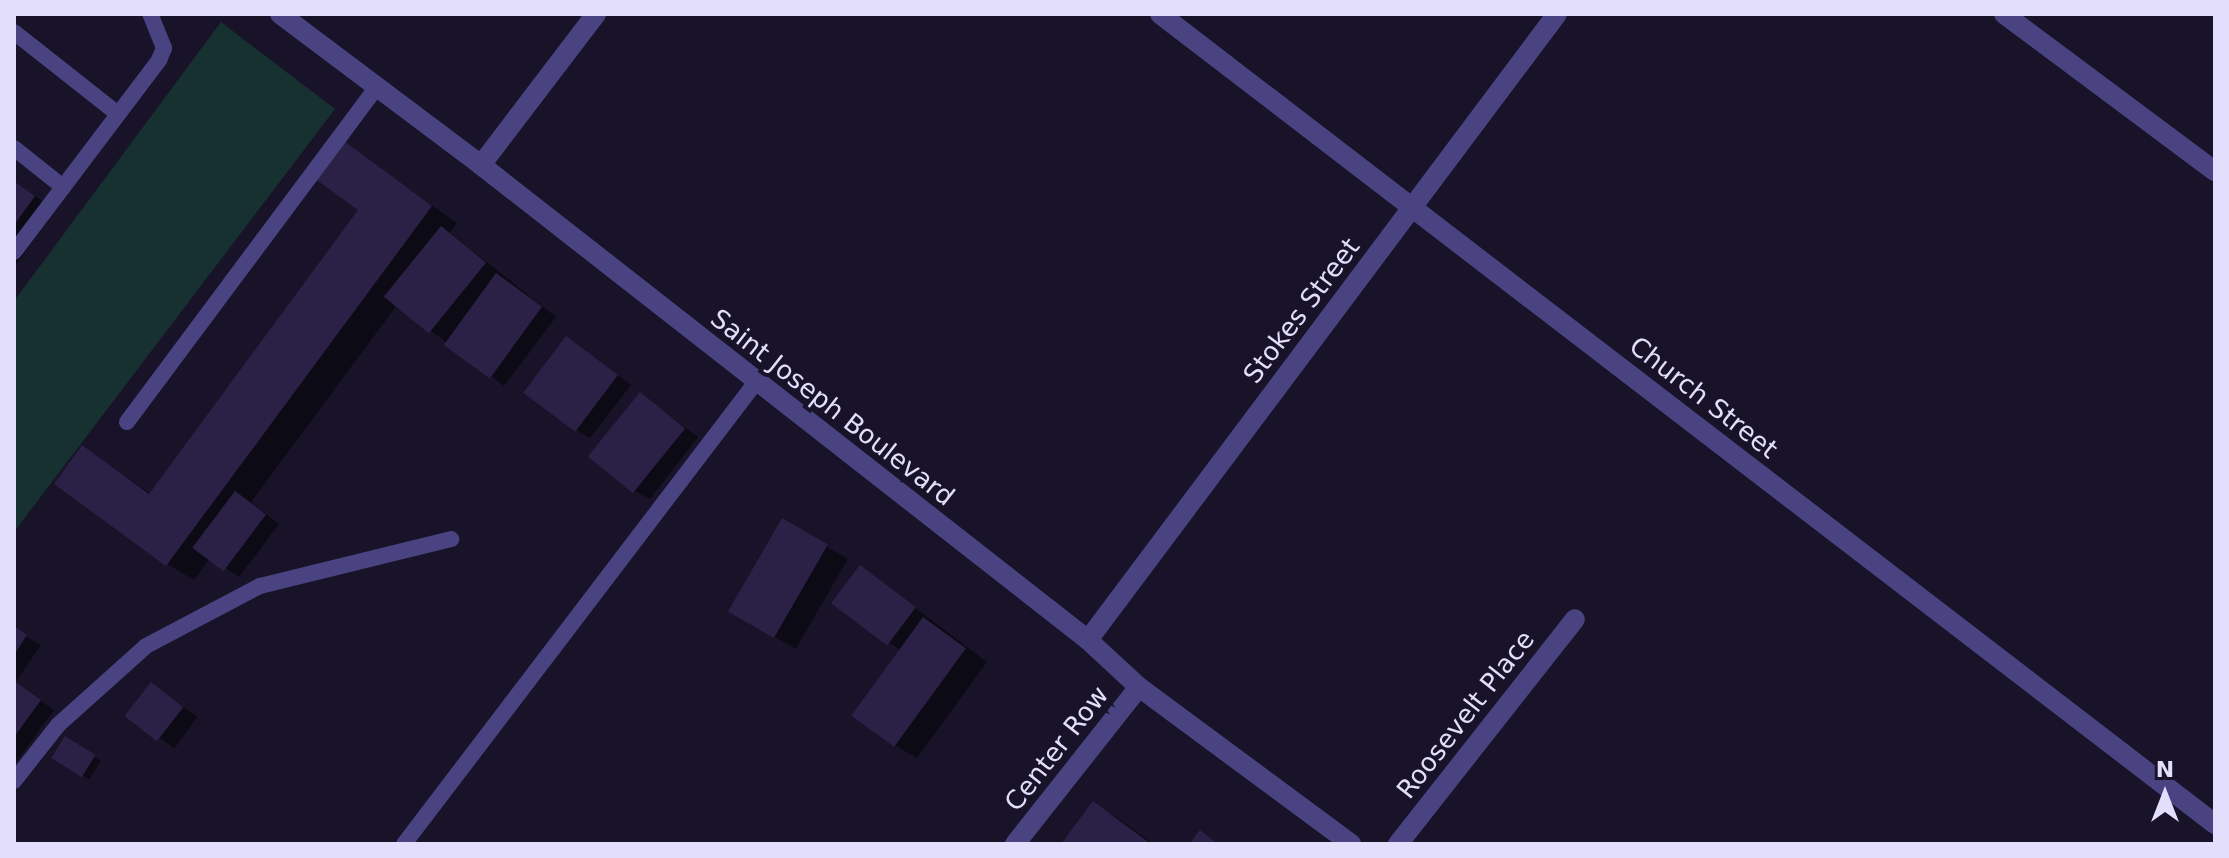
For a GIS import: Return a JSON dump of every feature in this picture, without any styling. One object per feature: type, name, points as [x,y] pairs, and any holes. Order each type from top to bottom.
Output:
[{"type":"street","name":"Saint Joseph Boulevard","points":[[280,14],[481,165],[1088,640],[1139,687],[1351,844]]},
{"type":"street","points":[[481,165],[596,14]]},
{"type":"street","name":"Church Street","points":[[1160,14],[2215,824]]},
{"type":"street","name":"Stokes Street","points":[[1088,640],[1557,14]]},
{"type":"street","points":[[2004,14],[2215,171]]},
{"type":"street","name":"Roosevelt Place","points":[[1398,844],[1575,619]]},
{"type":"street","name":"Center Row","points":[[1015,844],[1139,687]]},
{"type":"lane","points":[[14,252],[164,48],[150,14]]},
{"type":"lane","points":[[14,32],[118,114]]},
{"type":"lane","points":[[127,422],[376,88]]},
{"type":"lane","points":[[14,148],[63,187]]},
{"type":"lane","points":[[404,844],[756,382]]},
{"type":"lane","points":[[14,781],[58,725],[146,646],[260,586],[451,539]]},
{"type":"green space","points":[[221,22],[335,109],[14,532],[14,301]]},
{"type":"building","points":[[340,138],[432,206],[166,566],[54,484],[82,445],[149,494],[358,210],[311,176]]},
{"type":"building","points":[[14,181],[35,196],[14,225]]},
{"type":"building","points":[[441,226],[486,263],[429,333],[384,297]]},
{"type":"building","points":[[496,273],[542,307],[490,379],[444,345]]},
{"type":"building","points":[[566,336],[618,375],[575,432],[523,393]]},
{"type":"building","points":[[640,392],[685,429],[633,493],[588,457]]},
{"type":"building","points":[[235,491],[266,514],[223,571],[192,548]]},
{"type":"building","points":[[782,518],[828,544],[774,638],[728,612]]},
{"type":"building","points":[[860,565],[916,607],[887,645],[831,603]]},
{"type":"building","points":[[923,617],[966,648],[894,747],[851,716]]},
{"type":"building","points":[[14,626],[27,635],[14,655]]},
{"type":"building","points":[[14,681],[41,700],[14,737]]},
{"type":"building","points":[[151,682],[183,707],[157,741],[125,716]]},
{"type":"building","points":[[65,736],[96,755],[82,777],[51,758]]},
{"type":"building","points":[[1093,801],[1151,844],[1061,844]]},
{"type":"building","points":[[1200,830],[1218,844],[1189,844]]}]
